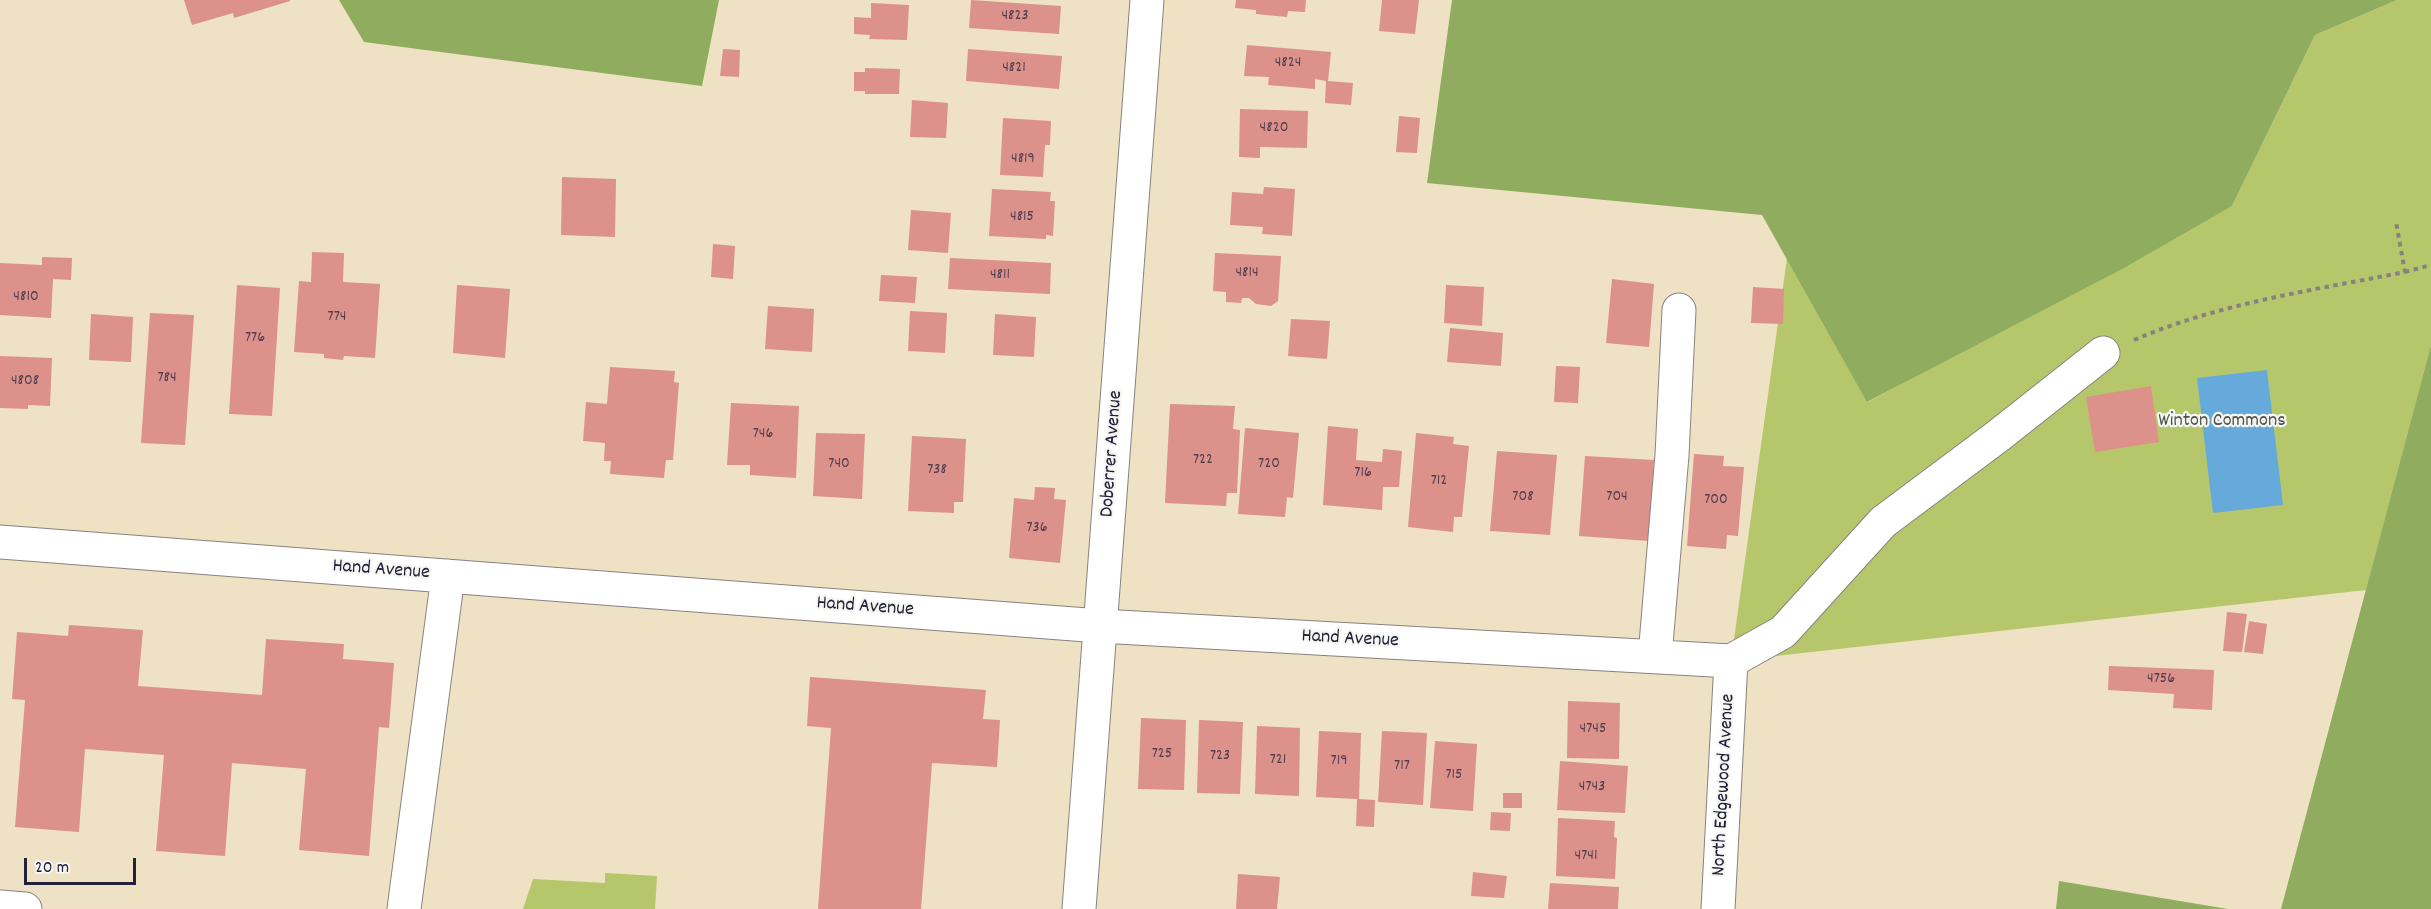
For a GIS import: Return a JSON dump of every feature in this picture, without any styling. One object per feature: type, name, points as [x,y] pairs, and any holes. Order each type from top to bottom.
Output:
[{"type":"street","name":"Doberrer Avenue","points":[[1079,909],[1148,0]]},
{"type":"street","points":[[1655,656],[1672,455],[1679,310]]},
{"type":"street","points":[[1731,661],[1783,632],[1883,522],[1998,436],[2103,353]]},
{"type":"street","name":"Hand Avenue","points":[[0,542],[1100,626],[1731,661]]},
{"type":"street","points":[[404,909],[448,576]]},
{"type":"street","name":"North Edgewood Avenue","points":[[1718,909],[1731,661]]},
{"type":"street","points":[[0,908],[25,909]]},
{"type":"path","points":[[2396,222],[2405,272]]},
{"type":"path","points":[[2103,353],[2172,324],[2250,303],[2431,265]]},
{"type":"green space","points":[[339,0],[719,0],[702,86],[364,42]]},
{"type":"green space","points":[[1452,0],[2397,0],[2315,35],[2232,206],[2122,269],[1867,402],[1762,215],[1427,183]]},
{"type":"green space","name":"Winton Commons","points":[[2397,0],[2431,0],[2431,345],[2366,590],[1731,661],[1787,258],[1868,402],[2232,206],[2315,35]]},
{"type":"green space","points":[[2431,345],[2431,909],[2281,909]]},
{"type":"green space","points":[[605,873],[657,876],[655,909],[523,909],[533,879],[605,883]]},
{"type":"green space","points":[[2059,881],[2228,909],[2056,909]]},
{"type":"water","points":[[2267,370],[2283,505],[2213,513],[2197,378]]},
{"type":"building","points":[[184,0],[290,1],[234,18],[233,13],[192,25]]},
{"type":"building","points":[[971,0],[1061,6],[1059,34],[969,28]]},
{"type":"building","points":[[1236,0],[1306,0],[1305,12],[1288,11],[1287,17],[1256,14],[1256,10],[1235,8]]},
{"type":"building","points":[[1382,0],[1419,0],[1415,34],[1379,31]]},
{"type":"building","points":[[871,3],[909,5],[907,40],[869,39],[870,35],[854,34],[854,17],[871,18]]},
{"type":"building","points":[[1247,45],[1331,52],[1328,81],[1353,83],[1351,105],[1325,103],[1326,81],[1315,79],[1315,89],[1268,85],[1269,77],[1244,76]]},
{"type":"building","points":[[723,49],[740,50],[739,77],[720,76]]},
{"type":"building","points":[[968,49],[1062,56],[1059,89],[966,81]]},
{"type":"building","points":[[865,68],[900,69],[899,94],[865,94],[865,91],[854,91],[854,72],[865,72]]},
{"type":"building","points":[[912,100],[948,103],[946,138],[910,137]]},
{"type":"building","points":[[1240,109],[1308,111],[1307,148],[1260,147],[1260,158],[1239,157]]},
{"type":"building","points":[[1399,116],[1420,118],[1417,153],[1396,152]]},
{"type":"building","points":[[1003,118],[1051,121],[1050,145],[1045,145],[1043,177],[1000,175]]},
{"type":"building","points":[[562,177],[616,179],[615,237],[561,235]]},
{"type":"building","points":[[1264,187],[1295,189],[1292,236],[1262,234],[1263,227],[1230,225],[1232,192],[1263,194]]},
{"type":"building","points":[[992,189],[1051,192],[1050,201],[1055,201],[1053,236],[1046,235],[1046,239],[989,236]]},
{"type":"building","points":[[911,210],[951,213],[948,253],[908,250]]},
{"type":"building","points":[[713,244],[735,246],[733,279],[711,277]]},
{"type":"building","points":[[312,252],[344,253],[343,282],[380,284],[375,358],[344,356],[343,360],[324,358],[324,354],[294,352],[299,281],[311,282]]},
{"type":"building","points":[[1215,253],[1281,256],[1278,301],[1271,306],[1256,304],[1249,298],[1242,298],[1241,303],[1226,302],[1226,292],[1213,291]]},
{"type":"building","points":[[42,257],[72,258],[71,280],[53,279],[51,318],[0,315],[0,263],[42,265]]},
{"type":"building","points":[[950,258],[1051,263],[1050,294],[948,289]]},
{"type":"building","points":[[881,275],[917,277],[915,303],[879,301]]},
{"type":"building","points":[[1612,279],[1654,284],[1649,347],[1606,343]]},
{"type":"building","points":[[237,285],[280,288],[272,416],[229,414]]},
{"type":"building","points":[[457,285],[510,289],[505,358],[453,353]]},
{"type":"building","points":[[1446,285],[1484,287],[1482,326],[1444,323]]},
{"type":"building","points":[[1753,287],[1784,289],[1783,324],[1751,323]]},
{"type":"building","points":[[768,306],[814,309],[812,352],[765,349]]},
{"type":"building","points":[[910,311],[947,313],[945,353],[908,351]]},
{"type":"building","points":[[150,313],[194,315],[185,445],[141,443]]},
{"type":"building","points":[[91,314],[133,317],[131,362],[89,360]]},
{"type":"building","points":[[995,314],[1036,317],[1034,357],[993,355]]},
{"type":"building","points":[[1291,319],[1330,321],[1327,359],[1288,356]]},
{"type":"building","points":[[1450,328],[1503,333],[1501,366],[1447,362]]},
{"type":"building","points":[[0,356],[52,358],[50,406],[28,405],[28,409],[0,408]]},
{"type":"building","points":[[1556,366],[1580,367],[1578,403],[1554,402]]},
{"type":"building","points":[[610,367],[675,371],[674,382],[679,383],[673,460],[666,460],[664,478],[610,474],[611,461],[604,461],[605,443],[583,441],[586,402],[607,404]]},
{"type":"building","points":[[2151,386],[2159,442],[2095,452],[2086,397]]},
{"type":"building","points":[[731,403],[799,406],[796,478],[750,475],[750,465],[727,465]]},
{"type":"building","points":[[1170,404],[1235,406],[1233,429],[1240,430],[1237,493],[1227,493],[1226,506],[1165,503]]},
{"type":"building","points":[[1328,426],[1358,429],[1356,460],[1382,462],[1383,449],[1402,451],[1399,487],[1383,487],[1382,510],[1323,505]]},
{"type":"building","points":[[1245,428],[1299,433],[1293,498],[1287,497],[1285,517],[1238,514]]},
{"type":"building","points":[[816,433],[865,434],[862,499],[813,496]]},
{"type":"building","points":[[1416,433],[1454,437],[1453,444],[1469,446],[1462,517],[1454,517],[1453,532],[1408,527]]},
{"type":"building","points":[[912,436],[966,439],[963,502],[954,502],[954,513],[908,511]]},
{"type":"building","points":[[1497,451],[1557,455],[1550,535],[1490,531]]},
{"type":"building","points":[[1694,454],[1724,456],[1723,466],[1744,467],[1738,536],[1727,535],[1726,549],[1687,546]]},
{"type":"building","points":[[1585,456],[1654,460],[1649,541],[1579,536]]},
{"type":"building","points":[[1035,487],[1055,488],[1054,499],[1066,500],[1060,563],[1009,558],[1014,498],[1034,500]]},
{"type":"building","points":[[2227,612],[2247,614],[2242,652],[2223,651]]},
{"type":"building","points":[[2249,621],[2267,624],[2263,654],[2244,652]]},
{"type":"building","points":[[69,625],[143,630],[138,686],[262,695],[266,639],[344,644],[343,659],[394,663],[389,728],[379,727],[369,856],[299,850],[306,769],[232,763],[225,856],[156,851],[164,755],[85,749],[79,832],[15,827],[25,700],[12,699],[17,632],[68,636]]},
{"type":"building","points":[[2109,666],[2214,670],[2212,710],[2173,708],[2174,694],[2108,690]]},
{"type":"building","points":[[810,677],[986,690],[983,719],[1000,720],[997,767],[932,763],[921,909],[818,909],[831,728],[807,726]]},
{"type":"building","points":[[1568,701],[1620,703],[1619,759],[1567,758]]},
{"type":"building","points":[[1141,718],[1186,720],[1184,790],[1138,789]]},
{"type":"building","points":[[1199,720],[1243,722],[1240,794],[1197,793]]},
{"type":"building","points":[[1257,726],[1300,728],[1299,796],[1255,794]]},
{"type":"building","points":[[1319,731],[1361,733],[1359,799],[1375,800],[1374,827],[1356,826],[1357,799],[1316,797]]},
{"type":"building","points":[[1382,731],[1427,733],[1423,805],[1378,802]]},
{"type":"building","points":[[1435,741],[1477,744],[1473,811],[1430,808]]},
{"type":"building","points":[[1560,761],[1628,766],[1625,813],[1557,810]]},
{"type":"building","points":[[1503,793],[1522,793],[1522,808],[1503,808]]},
{"type":"building","points":[[1491,812],[1511,813],[1510,831],[1490,830]]},
{"type":"building","points":[[1558,818],[1615,821],[1614,837],[1617,838],[1615,879],[1556,876]]},
{"type":"building","points":[[1473,872],[1507,876],[1504,898],[1471,896]]},
{"type":"building","points":[[1238,874],[1280,877],[1277,909],[1236,909]]},
{"type":"building","points":[[1550,883],[1619,887],[1618,909],[1548,909]]}]
